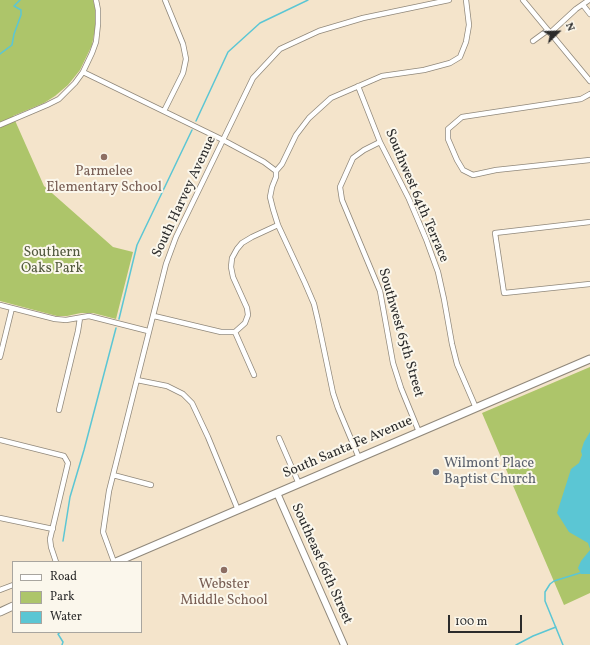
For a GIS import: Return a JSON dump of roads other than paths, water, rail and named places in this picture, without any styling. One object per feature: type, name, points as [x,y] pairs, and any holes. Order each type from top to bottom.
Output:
[{"type":"main road","name":"South Santa Fe Avenue","points":[[117,561],[590,359]]},
{"type":"main road","points":[[0,612],[12,606]]},
{"type":"street","points":[[0,124],[59,99],[75,83],[83,72],[96,42],[98,10],[96,0]]},
{"type":"street","points":[[164,111],[182,73],[186,59],[183,44],[165,0]]},
{"type":"street","name":"South Harvey Avenue","points":[[115,561],[103,532],[109,491],[166,264],[176,237],[253,78],[280,49],[319,31],[343,24],[449,0]]},
{"type":"street","points":[[359,458],[338,408],[333,392],[314,304],[278,225],[270,197],[272,187],[276,177],[276,171],[282,164],[296,135],[309,118],[330,98],[382,76],[424,70],[450,63],[460,57],[466,42],[468,24],[466,0]]},
{"type":"street","points":[[523,0],[590,81]]},
{"type":"street","points":[[533,41],[549,31],[589,0]]},
{"type":"street","points":[[583,5],[590,14]]},
{"type":"street","points":[[83,72],[223,140],[264,162],[276,171]]},
{"type":"street","name":"Southwest 64th Terrace","points":[[358,86],[380,142],[409,199],[426,239],[438,272],[443,292],[457,364],[476,408]]},
{"type":"street","points":[[590,94],[581,98],[462,116],[448,129],[448,139],[463,170],[473,175],[496,170],[590,160]]},
{"type":"street","name":"Southwest 65th Street","points":[[380,142],[364,150],[353,158],[340,187],[342,200],[380,291],[393,362],[401,388],[419,432]]},
{"type":"street","points":[[590,222],[495,233],[504,293],[590,284]]},
{"type":"street","points":[[154,316],[221,332],[235,332],[245,323],[248,315],[247,308],[233,277],[231,267],[232,258],[242,243],[278,225]]},
{"type":"street","points":[[0,305],[55,319],[66,320],[89,316],[148,331]]},
{"type":"street","points":[[0,356],[12,308]]},
{"type":"street","points":[[59,410],[80,318]]},
{"type":"street","points":[[235,332],[254,376]]},
{"type":"street","points":[[137,380],[167,386],[183,394],[192,403],[208,437],[238,510]]},
{"type":"street","points":[[279,438],[299,484]]},
{"type":"street","points":[[0,440],[64,456],[68,463],[50,539],[56,561]]},
{"type":"street","points":[[113,475],[150,484]]},
{"type":"street","name":"Southeast 66th Street","points":[[277,493],[344,645]]},
{"type":"street","points":[[0,518],[53,529]]},
{"type":"street","points":[[0,590],[12,585]]},
{"type":"water","points":[[590,432],[590,549],[588,543],[569,532],[557,513],[571,469],[579,463],[584,442]]},
{"type":"water","points":[[590,550],[590,574],[581,574],[578,568],[581,561]]},
{"type":"waterway","points":[[0,54],[12,45],[14,34],[21,15],[21,10],[14,6],[20,0]]},
{"type":"waterway","points":[[196,121],[228,52],[260,23],[308,0]]},
{"type":"waterway","points":[[119,319],[137,245],[192,130]]},
{"type":"waterway","points":[[63,541],[70,497],[116,328]]},
{"type":"waterway","points":[[563,645],[545,601],[545,592],[554,581],[583,572]]},
{"type":"waterway","points":[[516,645],[533,636],[556,627]]},
{"type":"waterway","points":[[60,633],[58,634],[63,642],[62,645]]},
{"type":"place","name":"Parmelee Elementary School","points":[[104,157]]},
{"type":"place","name":"Wilmont Place Baptist Church","points":[[436,472]]},
{"type":"place","name":"Webster Middle School","points":[[224,570]]},
{"type":"park label","name":"Southern Oaks Park","points":[[52,262]]}]
